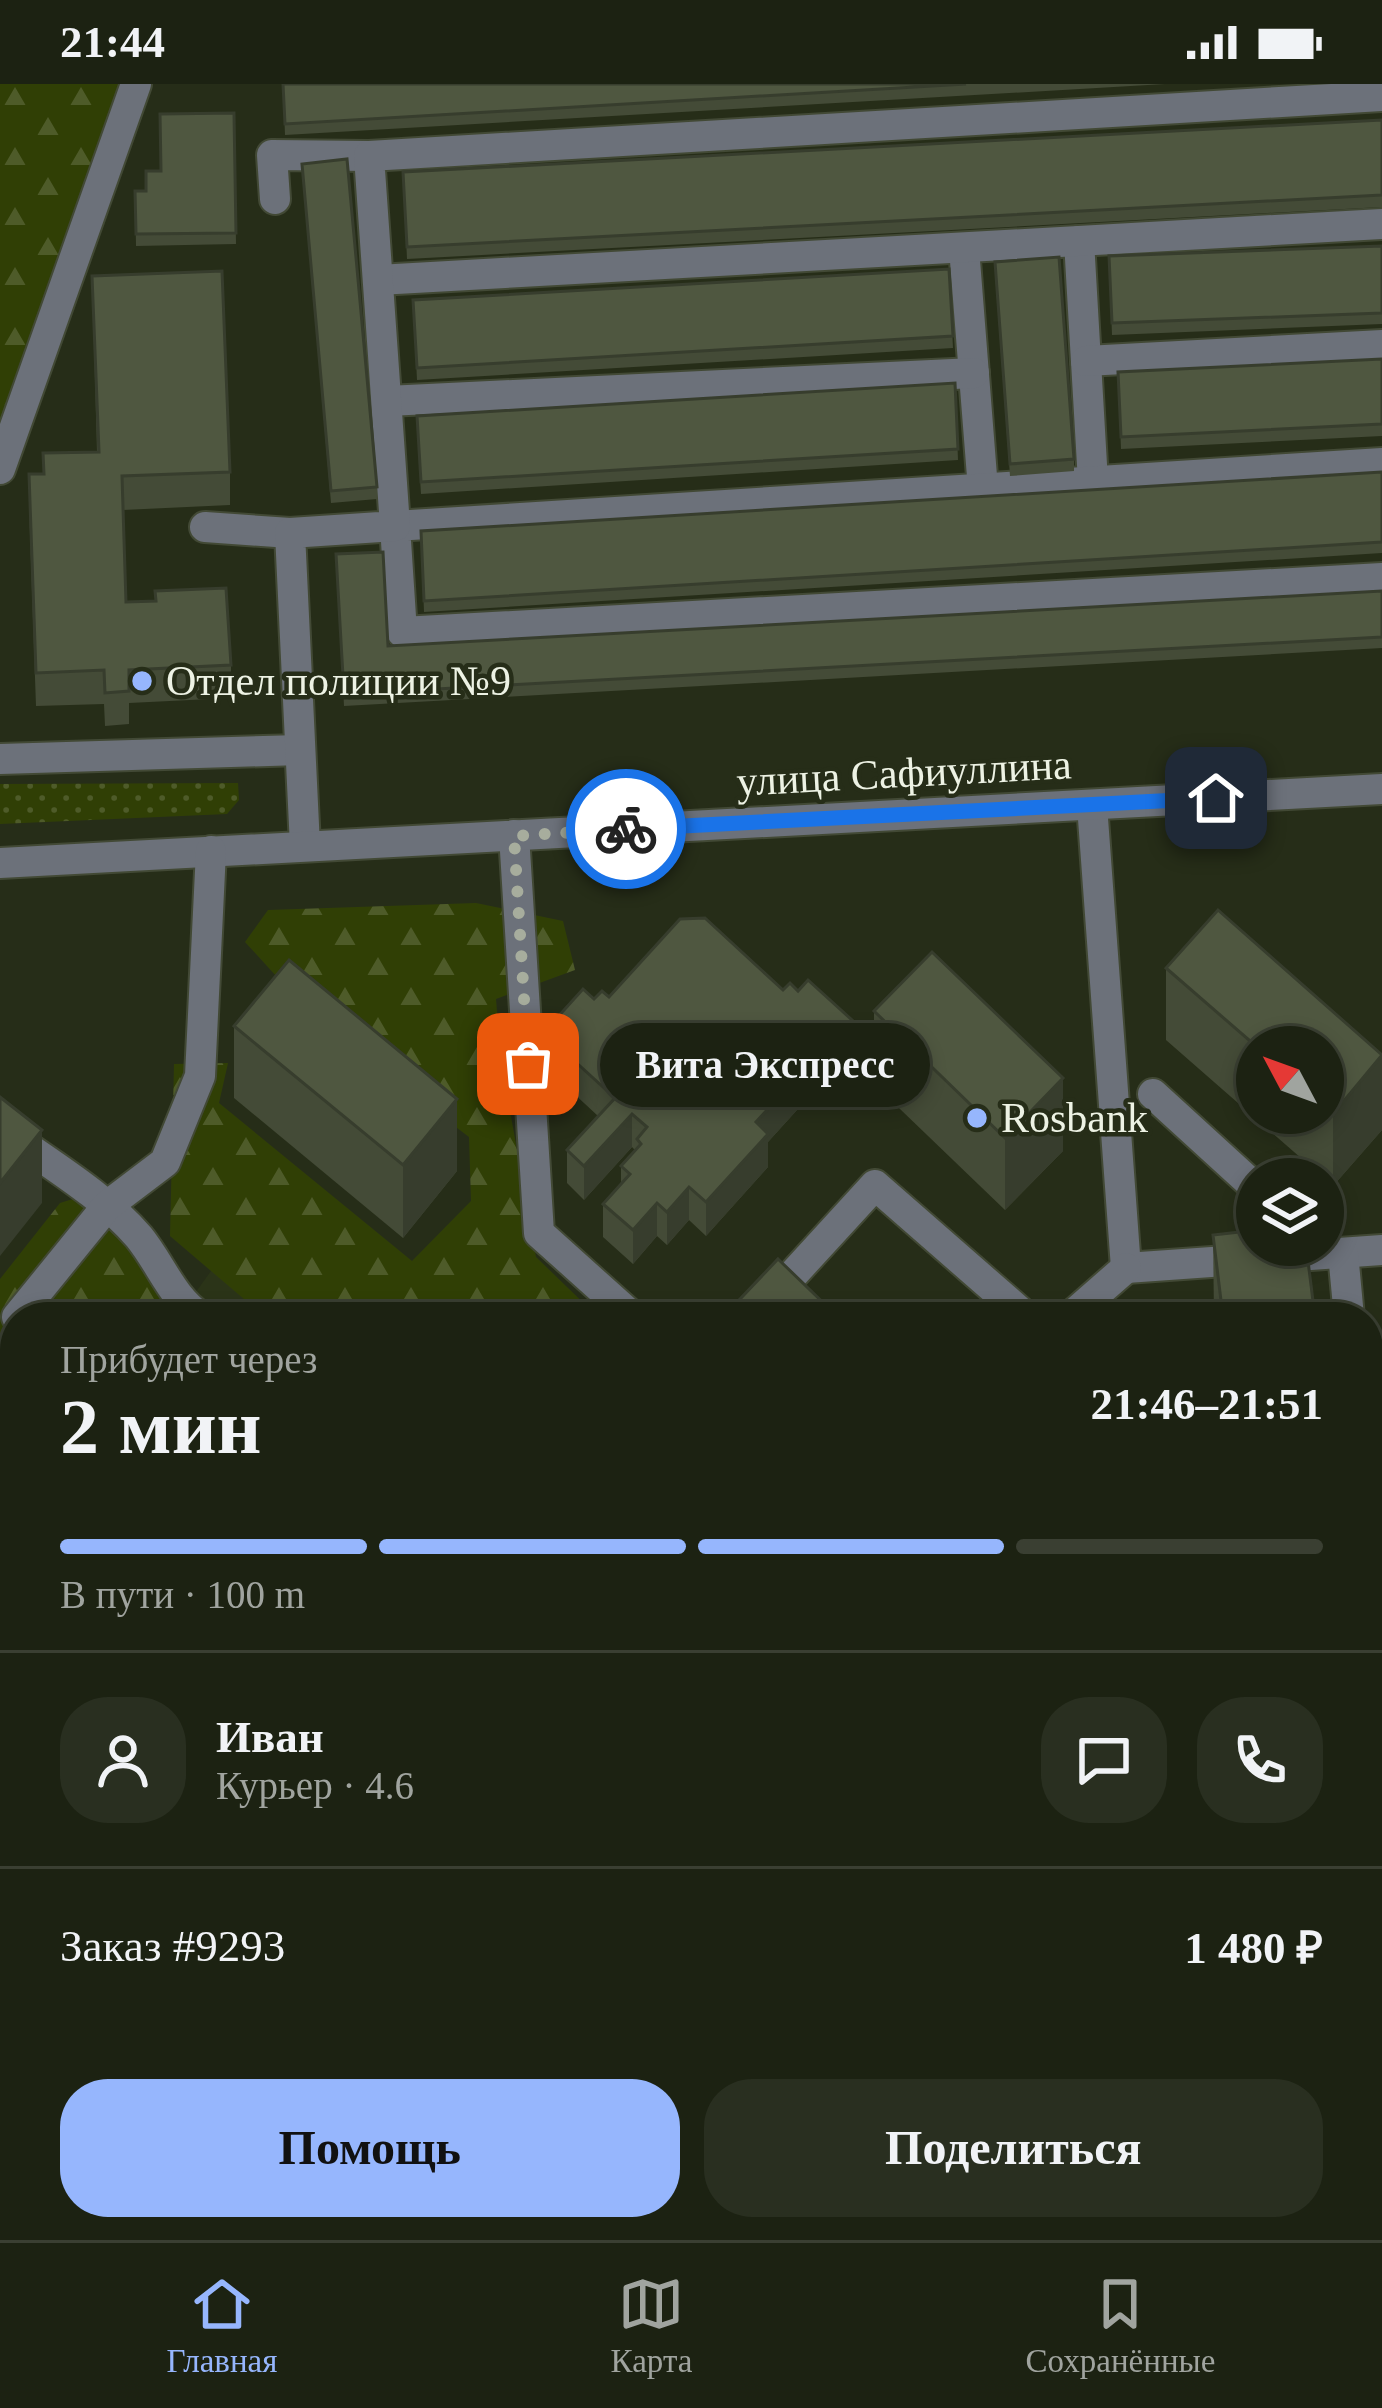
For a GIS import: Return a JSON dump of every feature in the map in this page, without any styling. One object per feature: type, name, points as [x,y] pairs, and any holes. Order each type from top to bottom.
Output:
[{"type":"street","points":[[0,470],[136,84]]},
{"type":"street","points":[[275,199],[272,155],[369,156],[1382,96]]},
{"type":"street","points":[[369,156],[402,632],[1382,578]]},
{"type":"street","points":[[378,280],[1382,224]]},
{"type":"street","points":[[1078,241],[1093,482]]},
{"type":"street","points":[[964,248],[983,488]]},
{"type":"street","points":[[1086,361],[1382,345]]},
{"type":"street","points":[[387,401],[974,373]]},
{"type":"street","points":[[205,527],[290,533],[1382,463]]},
{"type":"street","points":[[290,533],[305,846]]},
{"type":"street","points":[[0,760],[300,750]]},
{"type":"street","name":"улица Сафиуллина","points":[[6,870],[211,851],[1382,789]]},
{"type":"street","points":[[1092,805],[1126,1268]]},
{"type":"street","points":[[514,836],[539,1233],[616,1302]]},
{"type":"street","points":[[29,1302],[107,1207],[165,1162],[200,1076],[211,851]]},
{"type":"street","points":[[1153,1094],[1236,1170]]},
{"type":"street","points":[[0,1128],[107,1207],[140,1238],[183,1302]]},
{"type":"street","points":[[789,1302],[777,1292],[875,1185],[1009,1302]]},
{"type":"street","points":[[1344,1253],[1380,1252]]},
{"type":"street","points":[[1087,1302],[1126,1268],[1236,1256]]},
{"type":"street","points":[[1344,1264],[1348,1302]]},
{"type":"shaded area","points":[[236,1236],[316,1302],[189,1302]]},
{"type":"green space","points":[[0,84],[132,84],[0,434]]},
{"type":"green space","points":[[238,783],[239,800],[227,814],[0,824],[0,784]]},
{"type":"green space","points":[[476,903],[563,921],[575,970],[496,999],[501,1060],[536,1257],[582,1302],[247,1302],[170,1236],[174,1064],[228,1063],[219,1103],[412,1261],[471,1201],[469,1137],[318,1022],[245,942],[268,910]]},
{"type":"green space","points":[[108,1188],[181,1302],[0,1302],[0,1279],[60,1203]]},
{"type":"building","points":[[283,84],[966,84],[285,124]]},
{"type":"building","points":[[234,113],[236,233],[136,234],[135,191],[146,191],[146,171],[161,171],[160,114]]},
{"type":"building","points":[[1382,120],[1382,195],[407,247],[403,172]]},
{"type":"building","points":[[347,159],[377,487],[331,491],[302,164]]},
{"type":"building","points":[[1382,246],[1382,313],[1112,323],[1109,256]]},
{"type":"building","points":[[1059,257],[1074,459],[1010,464],[995,262]]},
{"type":"building","points":[[949,269],[953,336],[417,368],[413,300]]},
{"type":"building","points":[[222,271],[230,472],[122,476],[126,602],[156,601],[155,591],[226,588],[231,665],[129,670],[129,691],[105,693],[104,670],[36,673],[29,474],[44,474],[43,453],[99,452],[92,276]]},
{"type":"building","points":[[1382,359],[1382,424],[1121,437],[1118,372]]},
{"type":"building","points":[[955,383],[958,449],[421,482],[417,416]]},
{"type":"building","points":[[1382,472],[1382,542],[424,601],[421,531]]},
{"type":"building","points":[[383,552],[388,646],[1382,591],[1382,637],[344,694],[336,554]]},
{"type":"building","points":[[1218,910],[1382,1055],[1344,1101],[1344,1026],[1236,1029],[1166,968]]},
{"type":"building","points":[[705,918],[783,990],[790,983],[798,991],[808,980],[863,1030],[850,1045],[837,1033],[756,1122],[768,1134],[706,1202],[689,1187],[667,1212],[657,1203],[633,1230],[603,1204],[630,1174],[621,1166],[641,1144],[637,1139],[647,1127],[632,1114],[584,1166],[567,1150],[615,1098],[557,1045],[569,1032],[555,1020],[583,989],[594,999],[602,991],[609,997],[680,919]]},
{"type":"building","points":[[932,952],[1063,1078],[1005,1138],[874,1011]]},
{"type":"building","points":[[289,960],[457,1099],[403,1165],[234,1026]]},
{"type":"building","points":[[0,1097],[42,1130],[0,1183]]},
{"type":"building","points":[[1236,1232],[1236,1266],[1309,1266],[1313,1302],[1221,1302],[1213,1235]]},
{"type":"building","points":[[778,1259],[822,1302],[737,1302]]},
{"type":"way so far","points":[[528,1064],[514,836],[626,829]]},
{"type":"place","name":"Отдел полиции №9","points":[[142,681]]},
{"type":"place","name":"Вита Экспресс","points":[[528,1064]]},
{"type":"place","name":"Rosbank","points":[[977,1118]]},
{"type":"route","points":[[626,829],[1216,798]]}]
